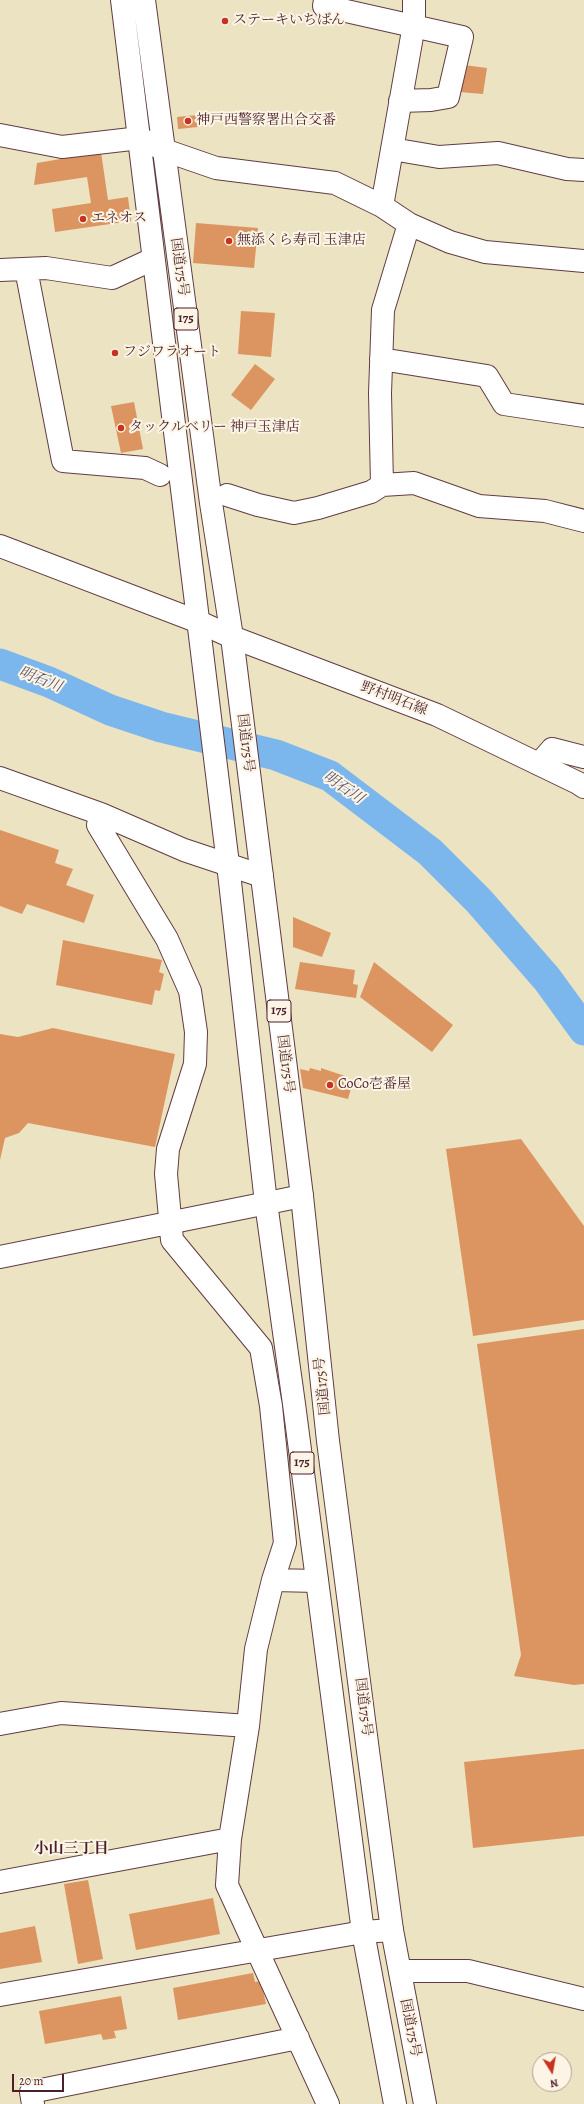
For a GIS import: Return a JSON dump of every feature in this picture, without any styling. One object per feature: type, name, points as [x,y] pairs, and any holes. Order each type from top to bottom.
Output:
[{"type":"main road","name":"国道175号","points":[[122,0],[228,864],[266,1203],[364,1932],[395,2104]]},
{"type":"main road","name":"国道175号","points":[[144,0],[211,503],[232,637],[302,1196],[328,1441],[392,1930],[425,2104]]},
{"type":"main road","points":[[326,0],[324,6],[462,37],[448,97],[432,100],[400,101]]},
{"type":"main road","points":[[382,206],[414,25],[414,0]]},
{"type":"main road","points":[[0,135],[62,147],[140,138],[164,150],[216,168],[335,183],[382,206],[409,224],[450,242],[485,252],[584,261]]},
{"type":"main road","points":[[392,149],[439,157],[498,153],[567,169],[584,170]]},
{"type":"main road","points":[[382,485],[380,392],[383,310],[409,224]]},
{"type":"main road","points":[[0,270],[46,268],[112,278],[153,259]]},
{"type":"main road","points":[[26,269],[63,461],[145,468],[160,475]]},
{"type":"main road","points":[[381,359],[487,376],[504,404],[584,416]]},
{"type":"main road","points":[[227,495],[258,505],[294,513],[318,508],[371,492],[382,485],[414,483],[478,506],[544,511],[584,521]]},
{"type":"main road","name":"野村明石線","points":[[0,546],[437,715],[584,787]]},
{"type":"main road","points":[[539,764],[552,749],[584,757]]},
{"type":"main road","points":[[0,778],[102,814],[184,850],[262,876]]},
{"type":"main road","points":[[102,814],[98,825],[167,939],[190,991],[196,1032],[195,1064],[168,1149],[166,1174],[172,1240],[261,1348],[272,1406],[285,1543],[273,1580],[256,1649],[248,1726],[230,1839],[227,1884],[328,2104]]},
{"type":"main road","points":[[0,1257],[302,1196]]},
{"type":"main road","points":[[272,1406],[294,1404]]},
{"type":"main road","points":[[273,1580],[317,1581]]},
{"type":"main road","points":[[0,1724],[61,1713],[248,1726]]},
{"type":"main road","points":[[0,1882],[230,1839]]},
{"type":"main road","points":[[0,1995],[258,1952],[364,1932],[392,1930]]},
{"type":"main road","points":[[400,1971],[468,1972],[584,1999]]},
{"type":"main road","points":[[33,2104],[31,2092],[298,2038]]},
{"type":"building","points":[[464,65],[487,68],[483,94],[460,92]]},
{"type":"building","points":[[197,115],[198,127],[178,129],[177,117]]},
{"type":"building","points":[[101,152],[108,200],[128,197],[131,221],[55,232],[52,209],[91,203],[87,177],[34,185],[37,163]]},
{"type":"building","points":[[196,223],[258,228],[254,268],[193,263]]},
{"type":"building","points":[[241,311],[275,313],[271,357],[238,354]]},
{"type":"building","points":[[255,364],[275,379],[251,410],[231,395]]},
{"type":"building","points":[[134,402],[143,449],[121,453],[111,406]]},
{"type":"building","points":[[0,830],[59,850],[55,863],[73,869],[66,885],[94,895],[84,923],[27,904],[22,914],[0,906]]},
{"type":"building","points":[[293,917],[331,933],[322,957],[293,947]]},
{"type":"building","points":[[63,940],[162,960],[159,972],[164,974],[160,991],[155,990],[152,1005],[56,985]]},
{"type":"building","points":[[300,962],[355,970],[353,984],[358,985],[356,998],[295,989]]},
{"type":"building","points":[[374,962],[453,1025],[432,1052],[360,997]]},
{"type":"building","points":[[53,1028],[175,1054],[155,1147],[28,1123],[19,1133],[5,1138],[0,1160],[0,1034],[18,1037]]},
{"type":"building","points":[[310,1068],[321,1071],[321,1068],[345,1076],[347,1083],[352,1085],[348,1099],[303,1088],[300,1069],[309,1071]]},
{"type":"building","points":[[521,1139],[584,1226],[584,1320],[473,1336],[446,1149]]},
{"type":"building","points":[[584,1329],[584,1684],[574,1685],[514,1676],[521,1655],[477,1344]]},
{"type":"building","points":[[584,1749],[584,1836],[473,1848],[464,1762]]},
{"type":"building","points":[[88,1880],[103,1959],[78,1964],[64,1884]]},
{"type":"building","points":[[213,1898],[220,1934],[136,1950],[129,1914]]},
{"type":"building","points":[[35,1926],[42,1962],[0,1969],[0,1933]]},
{"type":"building","points":[[253,1973],[255,1982],[261,1981],[266,2004],[178,2020],[173,1988]]},
{"type":"building","points":[[121,1996],[127,2029],[114,2031],[116,2038],[103,2040],[101,2034],[45,2044],[39,2011]]},
{"type":"waterway","name":"明石川","points":[[0,664],[49,682],[110,710],[161,727],[276,755],[330,776],[430,852],[479,901],[547,979],[584,1030]]},
{"type":"place","name":"ステーキいちばん","points":[[225,21]]},
{"type":"place","name":"神戸西警察署出合交番","points":[[188,121]]},
{"type":"place","name":"エネオス","points":[[83,219]]},
{"type":"place","name":"無添くら寿司 玉津店","points":[[229,241]]},
{"type":"place","name":"フジワラオート","points":[[115,353]]},
{"type":"place","name":"タックルベリー 神戸玉津店","points":[[121,428]]},
{"type":"place","name":"CoCo壱番屋","points":[[330,1085]]},
{"type":"district","name":"小山三丁目","points":[[71,1849]]}]
